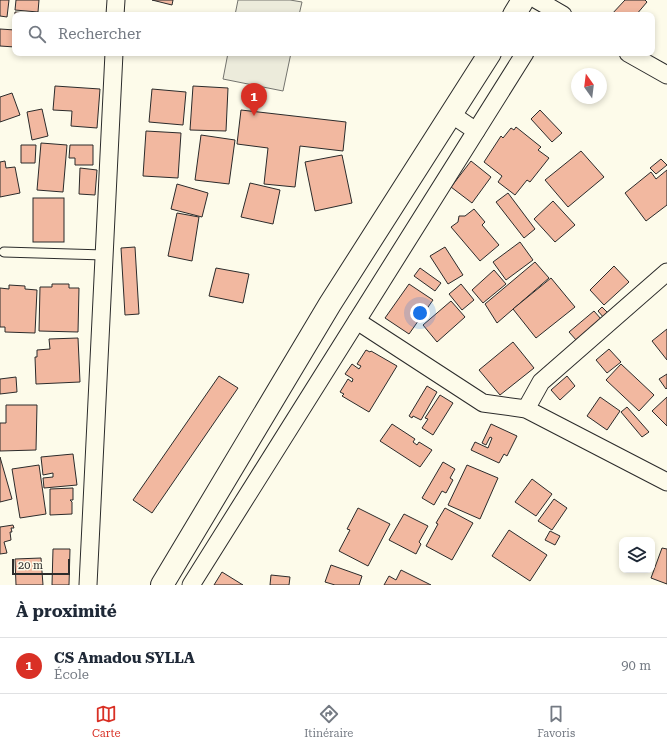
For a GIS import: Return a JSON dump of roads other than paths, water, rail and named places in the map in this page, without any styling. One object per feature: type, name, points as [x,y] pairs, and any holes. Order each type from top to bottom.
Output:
[{"type":"main road","points":[[516,12],[523,0]]},
{"type":"main road","points":[[167,583],[330,304],[488,56]]},
{"type":"street","points":[[115,12],[116,0]]},
{"type":"street","points":[[537,0],[556,10]]},
{"type":"street","points":[[88,585],[114,56]]},
{"type":"street","points":[[191,585],[523,56]]},
{"type":"street","points":[[633,56],[667,75]]},
{"type":"street","points":[[451,114],[476,131]]},
{"type":"street","points":[[526,409],[541,382],[667,272]]},
{"type":"street","points":[[357,321],[482,403],[526,409],[667,482]]},
{"type":"lane","points":[[4,252],[104,255]]},
{"type":"place","name":"CS Amadou SYLLA","points":[[254,116]]}]
